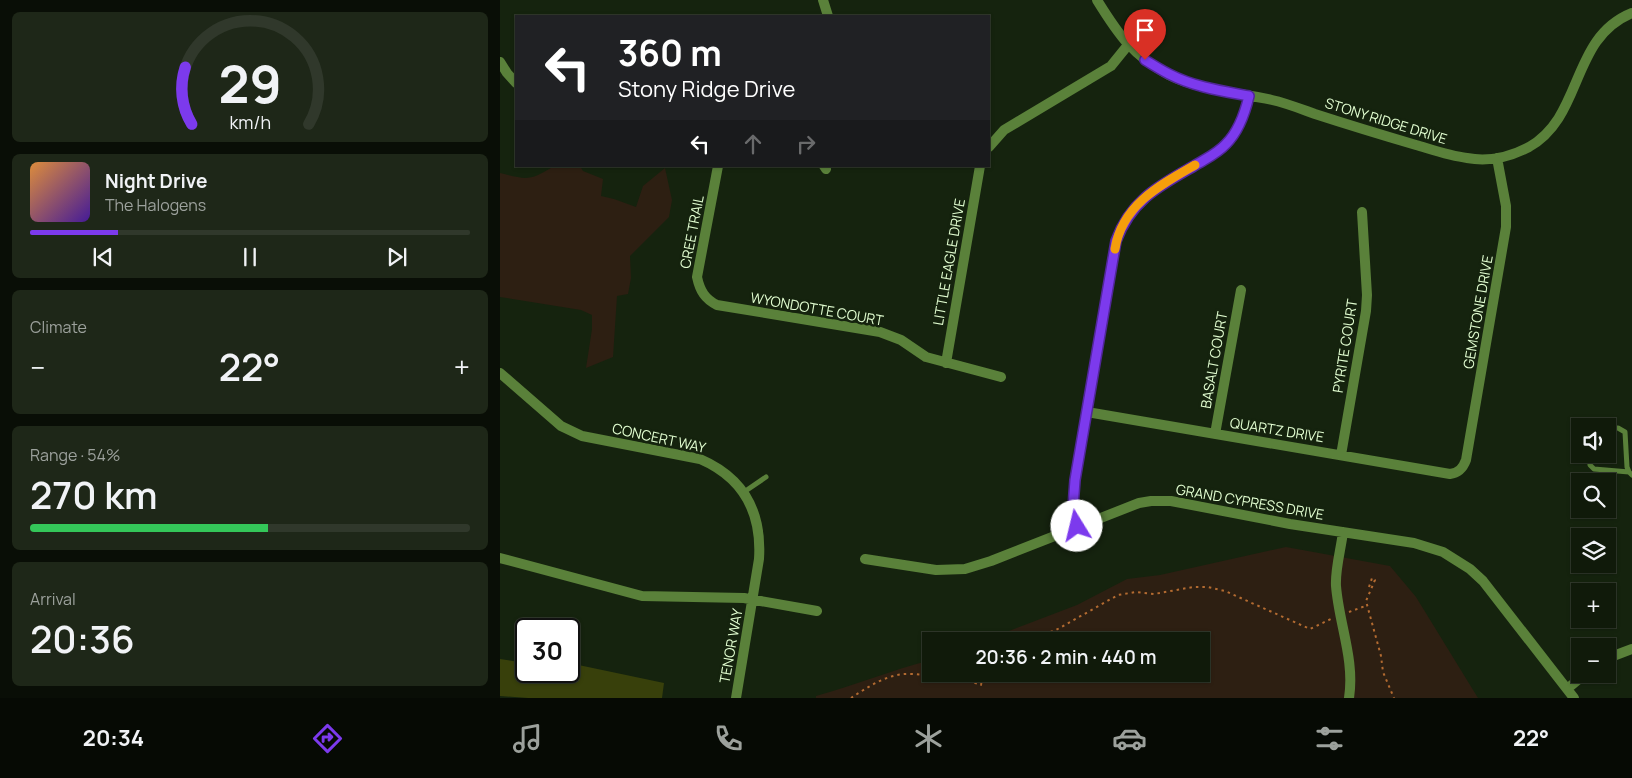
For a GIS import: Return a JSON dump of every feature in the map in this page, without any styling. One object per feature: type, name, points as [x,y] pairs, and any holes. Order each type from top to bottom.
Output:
[{"type":"street","points":[[823,0],[828,15]]},
{"type":"street","name":"STONY RIDGE DRIVE","points":[[1097,0],[1117,32],[1128,45],[1145,60],[1186,82],[1273,100],[1368,131],[1468,158],[1497,158],[1528,147],[1552,129],[1563,112],[1592,46],[1608,28],[1632,13]]},
{"type":"street","points":[[990,146],[1004,130],[1111,66],[1128,45]]},
{"type":"street","points":[[500,62],[515,82]]},
{"type":"street","points":[[1077,526],[1073,507],[1073,494],[1116,241],[1120,229],[1136,205],[1146,195],[1158,186],[1214,155],[1226,144],[1242,120],[1249,96]]},
{"type":"street","name":"GEMSTONE DRIVE","points":[[1461,470],[1466,460],[1506,228],[1506,206],[1497,158]]},
{"type":"street","name":"CREE TRAIL","points":[[708,300],[702,294],[697,278],[718,167]]},
{"type":"street","name":"LITTLE EAGLE DRIVE","points":[[946,363],[980,167]]},
{"type":"street","name":"PYRITE COURT","points":[[1341,454],[1366,311],[1367,295],[1362,212]]},
{"type":"street","name":"BASALT COURT","points":[[1215,434],[1241,290]]},
{"type":"street","name":"WYONDOTTE COURT","points":[[708,300],[717,306],[880,332],[901,340],[926,357],[1001,377]]},
{"type":"street","name":"CONCERT WAY","points":[[500,372],[570,432],[700,459],[727,473],[744,492],[758,526],[760,545],[752,599]]},
{"type":"street","name":"QUARTZ DRIVE","points":[[1087,412],[1450,474],[1461,470]]},
{"type":"street","name":"GRAND CYPRESS DRIVE","points":[[865,559],[936,570],[965,569],[991,561],[1139,503],[1162,501],[1421,545],[1443,552],[1463,564],[1483,581],[1574,698]]},
{"type":"street","points":[[1343,532],[1336,584],[1351,674],[1349,698]]},
{"type":"street","points":[[500,558],[642,596],[733,597],[817,610]]},
{"type":"street","name":"TENOR WAY","points":[[736,698],[752,599]]},
{"type":"street","points":[[1616,655],[1632,649]]},
{"type":"street","points":[[1567,689],[1574,683]]},
{"type":"lane","points":[[1590,463],[1596,470],[1630,474],[1627,467],[1625,432],[1616,428]]},
{"type":"lane","points":[[744,492],[766,478]]},
{"type":"path","points":[[1369,587],[1372,578],[1375,580],[1375,584],[1370,589],[1366,601],[1378,644],[1383,672],[1394,698]]},
{"type":"path","points":[[1051,632],[1118,595],[1127,593],[1154,594],[1193,587],[1208,587],[1225,591],[1310,629],[1368,605]]},
{"type":"path","points":[[852,698],[871,685],[889,678],[910,674],[922,675]]},
{"type":"path","points":[[971,682],[981,686],[982,682]]},
{"type":"shaded area","points":[[552,167],[581,167],[583,171],[603,179],[601,196],[636,207],[643,186],[665,168],[672,200],[669,217],[630,256],[631,278],[628,294],[617,296],[613,357],[586,368],[592,329],[592,315],[581,310],[500,297],[500,173],[523,178],[539,174]]},
{"type":"shaded area","points":[[1286,547],[1390,566],[1416,597],[1478,698],[816,698],[816,696],[922,662],[922,682],[1210,682],[1210,632],[1006,632],[1077,605],[1127,579],[1160,575]]},
{"type":"shaded area","points":[[500,659],[515,661],[515,683],[580,683],[580,665],[664,683],[662,698],[528,698],[500,696]]},
{"type":"slow traffic","points":[[1115,249],[1120,229],[1136,205],[1158,186],[1195,165]]},
{"type":"route","points":[[1077,526],[1073,507],[1075,480],[1116,241],[1120,229],[1136,205],[1146,195],[1158,186],[1214,155],[1226,144],[1242,120],[1249,96],[1186,82],[1145,60]]}]
